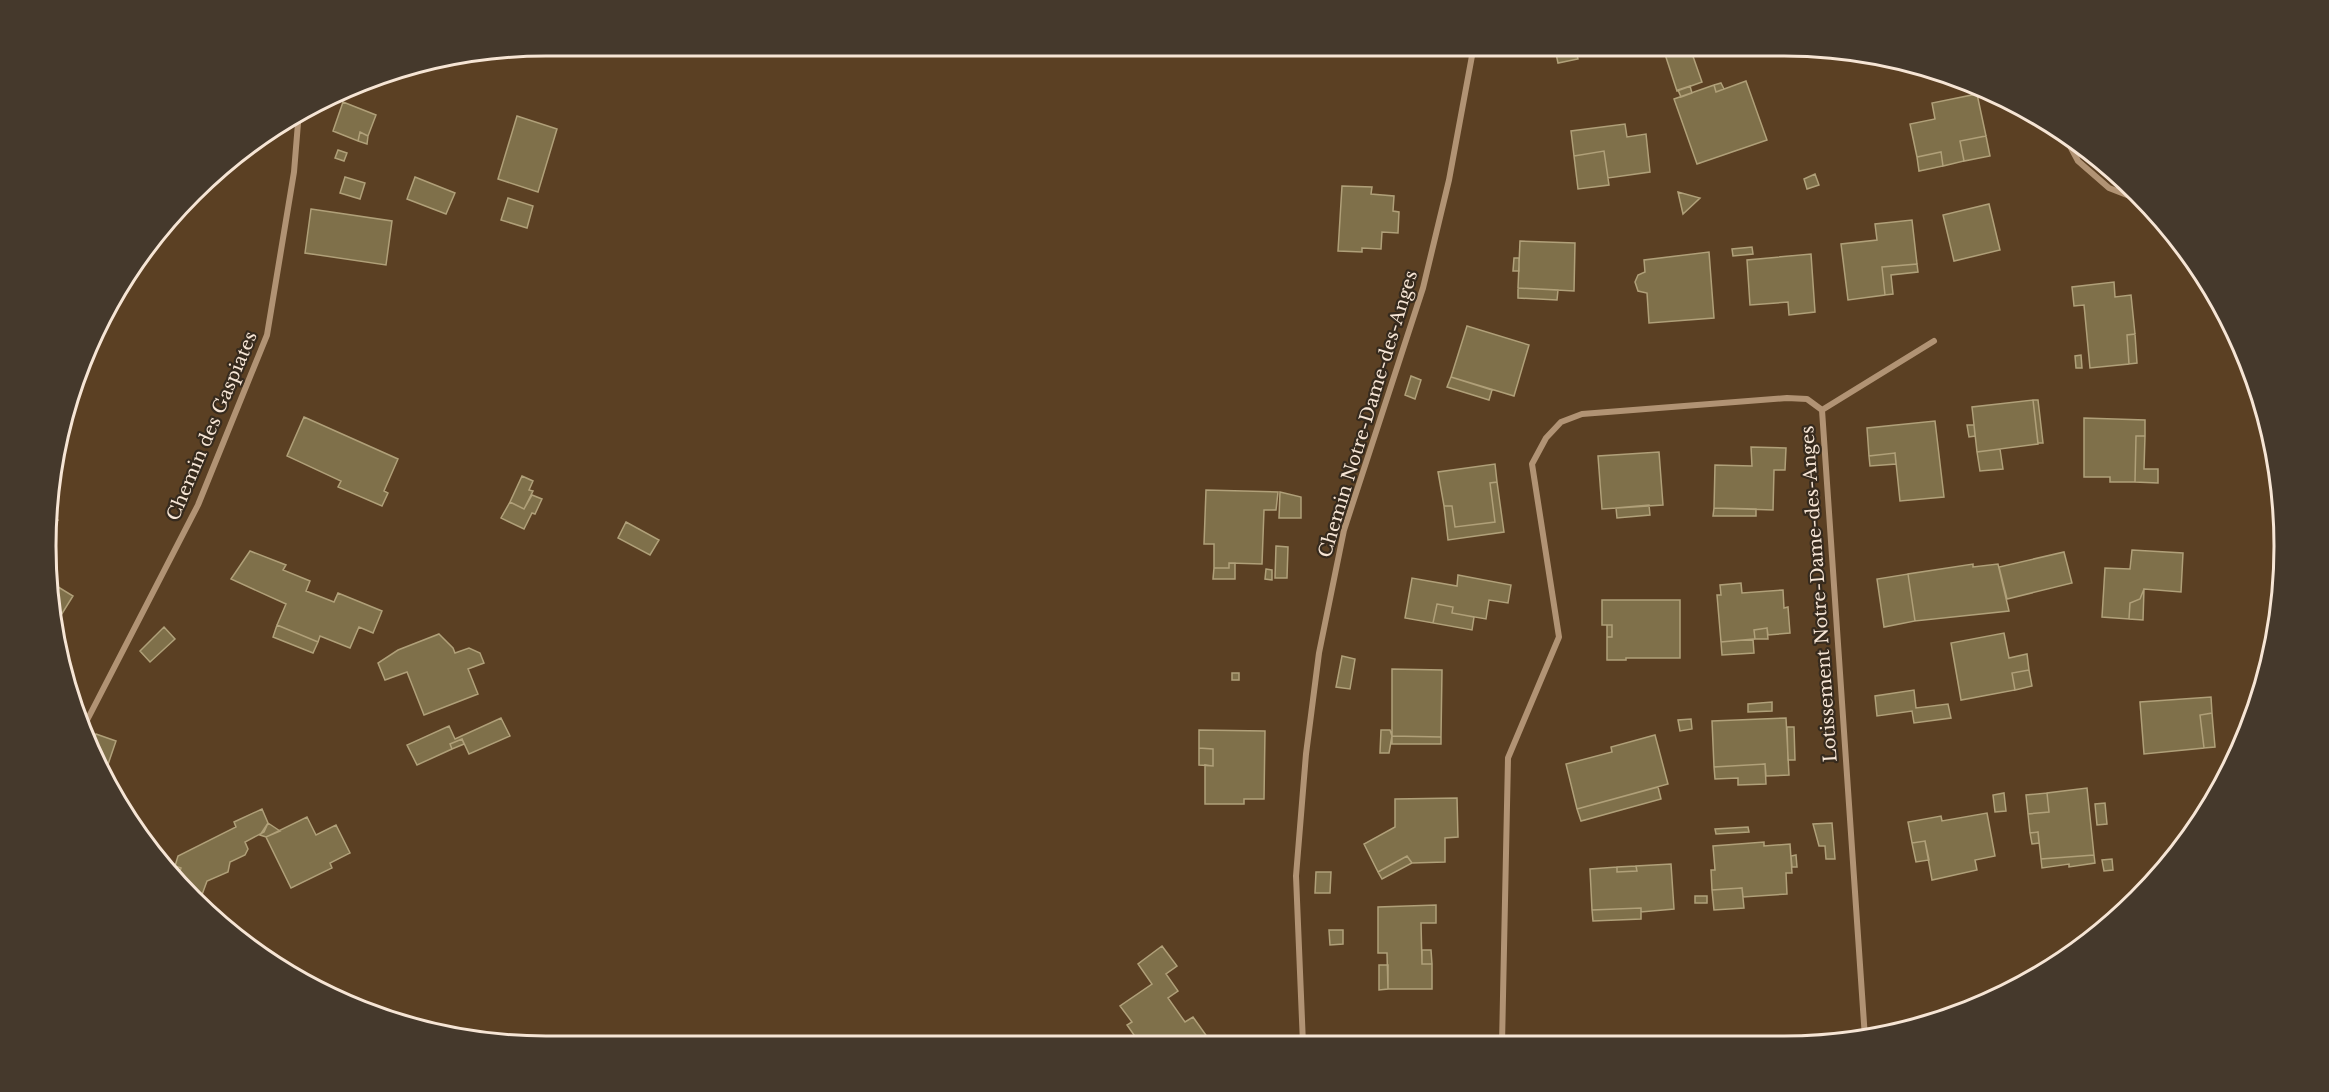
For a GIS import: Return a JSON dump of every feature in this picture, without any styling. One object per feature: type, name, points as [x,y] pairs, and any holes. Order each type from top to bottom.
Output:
[{"type":"street","name":"Chemin Notre-Dame-des-Anges","points":[[1303,1036],[1296,876],[1306,754],[1319,653],[1344,530],[1423,288],[1449,180],[1472,56]]},
{"type":"street","name":"Chemin des Gaspiates","points":[[87,719],[198,505],[267,335],[294,172],[298,123]]},
{"type":"street","points":[[2072,150],[2078,161],[2109,188],[2125,194]]},
{"type":"street","points":[[1822,410],[1934,341]]},
{"type":"street","name":"Lotissement Notre-Dame-des-Anges","points":[[1502,1036],[1508,758],[1559,637],[1533,464],[1546,438],[1561,422],[1582,414],[1786,398],[1807,399],[1822,410],[1864,1029]]},
{"type":"building","points":[[1556,56],[1577,56],[1578,59],[1558,63]]},
{"type":"building","points":[[1666,56],[1693,56],[1702,82],[1677,91]]},
{"type":"building","points":[[1746,81],[1767,140],[1697,164],[1674,99],[1714,85],[1716,92]]},
{"type":"building","points":[[1721,83],[1724,89],[1716,92],[1714,85]]},
{"type":"building","points":[[1690,86],[1692,93],[1681,97],[1678,90]]},
{"type":"building","points":[[1977,96],[1986,136],[1960,141],[1964,161],[1943,166],[1941,152],[1917,157],[1910,124],[1935,119],[1932,103]]},
{"type":"building","points":[[343,102],[376,115],[368,136],[360,132],[358,141],[333,131]]},
{"type":"building","points":[[517,116],[557,129],[538,192],[498,179]]},
{"type":"building","points":[[1625,124],[1627,137],[1646,134],[1650,172],[1608,178],[1604,151],[1574,156],[1571,131]]},
{"type":"building","points":[[360,132],[368,136],[367,144],[358,141]]},
{"type":"building","points":[[1986,136],[1990,156],[1964,161],[1960,141]]},
{"type":"building","points":[[338,150],[347,153],[344,161],[335,158]]},
{"type":"building","points":[[1604,151],[1609,185],[1578,189],[1574,156]]},
{"type":"building","points":[[1941,152],[1943,166],[1919,171],[1917,157]]},
{"type":"building","points":[[1815,174],[1819,185],[1807,189],[1804,179]]},
{"type":"building","points":[[345,177],[365,183],[360,199],[340,193]]},
{"type":"building","points":[[415,177],[455,193],[446,214],[407,199]]},
{"type":"building","points":[[1342,186],[1372,187],[1371,194],[1394,196],[1393,211],[1399,212],[1398,233],[1382,232],[1381,249],[1362,248],[1362,252],[1338,251]]},
{"type":"building","points":[[1678,192],[1700,198],[1683,214]]},
{"type":"building","points":[[508,198],[533,206],[527,228],[501,220]]},
{"type":"building","points":[[1989,204],[2000,250],[1954,261],[1943,215]]},
{"type":"building","points":[[311,209],[392,221],[386,265],[305,253]]},
{"type":"building","points":[[1912,220],[1917,264],[1882,267],[1885,295],[1848,300],[1841,244],[1877,240],[1875,224]]},
{"type":"building","points":[[1520,241],[1575,243],[1574,291],[1518,288]]},
{"type":"building","points":[[1752,247],[1753,254],[1733,256],[1732,249]]},
{"type":"building","points":[[1709,252],[1714,318],[1649,323],[1647,293],[1638,291],[1635,282],[1638,275],[1645,272],[1644,260]]},
{"type":"building","points":[[1811,254],[1815,312],[1789,315],[1788,302],[1750,305],[1747,260]]},
{"type":"building","points":[[1514,258],[1519,258],[1519,271],[1513,271]]},
{"type":"building","points":[[1917,264],[1918,272],[1891,275],[1893,294],[1885,295],[1882,267]]},
{"type":"building","points":[[2114,282],[2115,297],[2131,295],[2135,334],[2127,335],[2129,364],[2090,368],[2084,305],[2074,306],[2072,287]]},
{"type":"building","points":[[1518,288],[1558,290],[1557,300],[1518,298]]},
{"type":"building","points":[[1467,326],[1529,345],[1514,396],[1451,377]]},
{"type":"building","points":[[2135,334],[2137,363],[2129,364],[2127,335]]},
{"type":"building","points":[[2081,355],[2082,368],[2076,368],[2075,356]]},
{"type":"building","points":[[1411,376],[1421,380],[1415,399],[1405,395]]},
{"type":"building","points":[[1451,377],[1492,390],[1489,400],[1447,387]]},
{"type":"building","points":[[2033,400],[2038,400],[2043,443],[2038,443]]},
{"type":"building","points":[[2033,400],[2038,444],[1977,452],[1972,407]]},
{"type":"building","points":[[304,417],[398,459],[384,491],[388,493],[382,506],[338,487],[341,481],[287,456]]},
{"type":"building","points":[[2084,418],[2145,420],[2145,436],[2136,436],[2135,482],[2110,482],[2110,477],[2084,477]]},
{"type":"building","points":[[1935,421],[1944,497],[1900,501],[1895,453],[1869,456],[1867,428]]},
{"type":"building","points":[[1967,425],[1974,425],[1975,436],[1969,437]]},
{"type":"building","points":[[2136,436],[2145,436],[2144,469],[2158,469],[2158,483],[2135,482]]},
{"type":"building","points":[[1751,447],[1786,448],[1785,470],[1774,470],[1773,510],[1714,508],[1715,465],[1752,466]]},
{"type":"building","points":[[2000,449],[2003,469],[1980,471],[1977,452]]},
{"type":"building","points":[[1659,452],[1663,505],[1602,509],[1598,456]]},
{"type":"building","points":[[1895,453],[1896,464],[1870,466],[1869,456]]},
{"type":"building","points":[[1495,464],[1497,482],[1490,483],[1495,522],[1455,527],[1452,506],[1444,506],[1438,472]]},
{"type":"building","points":[[522,476],[533,481],[529,490],[533,491],[524,509],[510,502]]},
{"type":"building","points":[[1497,482],[1504,532],[1448,540],[1444,506],[1452,506],[1455,527],[1495,522],[1490,483]]},
{"type":"building","points":[[1206,490],[1278,492],[1276,510],[1264,510],[1262,564],[1229,563],[1229,568],[1214,568],[1214,544],[1204,544]]},
{"type":"building","points":[[1280,492],[1301,497],[1301,518],[1279,518]]},
{"type":"building","points":[[532,495],[542,499],[524,529],[501,518],[510,502],[524,509]]},
{"type":"building","points":[[1649,505],[1650,515],[1617,518],[1616,508]]},
{"type":"building","points":[[1714,508],[1756,509],[1756,516],[1713,516]]},
{"type":"building","points":[[626,522],[659,540],[650,555],[618,538]]},
{"type":"building","points":[[1276,546],[1288,547],[1287,578],[1275,578]]},
{"type":"building","points":[[2132,550],[2183,553],[2181,592],[2144,589],[2140,599],[2130,603],[2129,619],[2102,617],[2105,568],[2130,569]]},
{"type":"building","points":[[250,551],[286,565],[283,570],[310,581],[306,591],[334,602],[338,593],[382,611],[373,633],[359,627],[350,648],[320,636],[318,642],[277,625],[286,604],[231,579]]},
{"type":"building","points":[[2064,552],[2072,583],[2007,599],[1999,567]]},
{"type":"building","points":[[1229,563],[1235,563],[1235,579],[1213,579],[1214,568],[1229,568]]},
{"type":"building","points":[[1973,564],[1973,567],[1998,564],[2009,611],[1915,621],[1908,574]]},
{"type":"building","points":[[1266,569],[1272,570],[1272,580],[1265,579]]},
{"type":"building","points":[[1908,574],[1915,621],[1884,627],[1877,579]]},
{"type":"building","points":[[1458,575],[1511,585],[1508,603],[1489,600],[1486,619],[1452,613],[1453,607],[1437,604],[1433,623],[1405,618],[1412,578],[1457,586]]},
{"type":"building","points":[[1741,583],[1742,593],[1783,590],[1784,608],[1788,607],[1790,633],[1768,635],[1767,628],[1754,630],[1755,639],[1721,642],[1717,595],[1721,595],[1720,585]]},
{"type":"building","points":[[58,587],[73,596],[61,615]]},
{"type":"building","points":[[2144,589],[2143,620],[2129,619],[2130,603],[2140,599]]},
{"type":"building","points":[[1602,600],[1680,600],[1680,658],[1607,660],[1607,637],[1612,637],[1612,625],[1602,625]]},
{"type":"building","points":[[1437,604],[1453,607],[1452,613],[1474,617],[1472,630],[1433,623]]},
{"type":"building","points":[[277,625],[318,642],[313,653],[273,637]]},
{"type":"building","points":[[1607,625],[1612,625],[1612,637],[1607,637]]},
{"type":"building","points":[[164,627],[175,639],[150,662],[140,651]]},
{"type":"building","points":[[1767,628],[1768,639],[1755,639],[1754,630]]},
{"type":"building","points":[[2004,633],[2009,658],[2027,654],[2029,670],[2012,673],[2015,690],[1961,700],[1951,643]]},
{"type":"building","points":[[439,634],[455,653],[469,648],[480,653],[484,663],[468,669],[478,694],[424,715],[407,672],[385,680],[378,663],[398,650]]},
{"type":"building","points":[[1753,639],[1754,653],[1722,655],[1721,642]]},
{"type":"building","points":[[1342,656],[1355,659],[1350,689],[1336,687]]},
{"type":"building","points":[[1392,669],[1442,670],[1441,737],[1392,736]]},
{"type":"building","points":[[2029,670],[2032,686],[2015,690],[2012,673]]},
{"type":"building","points":[[1232,673],[1239,673],[1239,680],[1232,680]]},
{"type":"building","points":[[1914,690],[1916,708],[1948,704],[1951,718],[1914,723],[1912,711],[1877,716],[1875,696]]},
{"type":"building","points":[[2211,697],[2212,713],[2200,715],[2204,748],[2144,754],[2140,702]]},
{"type":"building","points":[[1772,702],[1772,711],[1748,712],[1748,704]]},
{"type":"building","points":[[2212,713],[2215,747],[2204,748],[2200,715]]},
{"type":"building","points":[[501,718],[510,736],[469,754],[462,739],[450,744],[452,749],[417,765],[407,745],[449,726],[455,739]]},
{"type":"building","points":[[1786,718],[1789,775],[1766,776],[1765,764],[1714,767],[1712,721]]},
{"type":"building","points":[[1691,719],[1692,729],[1680,731],[1678,720]]},
{"type":"building","points":[[1787,727],[1794,727],[1795,760],[1788,760]]},
{"type":"building","points":[[1199,730],[1265,731],[1264,799],[1244,799],[1244,804],[1205,804],[1205,765],[1213,766],[1213,749],[1199,748]]},
{"type":"building","points":[[1381,730],[1390,730],[1392,736],[1389,753],[1380,753]]},
{"type":"building","points":[[96,734],[116,741],[107,766],[106,763],[95,738]]},
{"type":"building","points":[[1655,735],[1668,784],[1577,809],[1566,764],[1612,752],[1611,747]]},
{"type":"building","points":[[1392,736],[1441,737],[1441,744],[1392,744]]},
{"type":"building","points":[[462,739],[464,744],[452,749],[450,744]]},
{"type":"building","points":[[1199,748],[1213,749],[1213,766],[1199,765]]},
{"type":"building","points":[[1765,764],[1766,784],[1738,785],[1738,778],[1715,779],[1714,767]]},
{"type":"building","points":[[1658,787],[1661,799],[1581,821],[1577,809]]},
{"type":"building","points":[[2087,788],[2094,855],[2041,859],[2038,832],[2030,833],[2028,814],[2049,812],[2047,793]]},
{"type":"building","points":[[2004,793],[2006,811],[1995,812],[1993,795]]},
{"type":"building","points":[[2047,793],[2049,812],[2028,814],[2026,795]]},
{"type":"building","points":[[1457,798],[1458,837],[1445,838],[1445,862],[1412,863],[1407,856],[1378,872],[1364,844],[1395,827],[1395,799]]},
{"type":"building","points":[[2105,803],[2107,824],[2097,825],[2095,804]]},
{"type":"building","points":[[262,809],[268,823],[264,832],[245,842],[248,849],[245,855],[230,862],[228,872],[207,881],[202,896],[180,872],[181,868],[175,866],[178,856],[236,827],[234,822]]},
{"type":"building","points":[[1987,813],[1995,856],[1975,860],[1977,870],[1932,880],[1925,841],[1912,843],[1908,822],[1941,816],[1942,821]]},
{"type":"building","points":[[307,817],[316,835],[336,825],[350,853],[330,863],[332,868],[291,888],[266,837]]},
{"type":"building","points":[[268,823],[280,831],[266,837],[260,835]]},
{"type":"building","points":[[1832,823],[1835,859],[1826,859],[1825,846],[1819,846],[1813,824]]},
{"type":"building","points":[[1748,827],[1749,832],[1716,834],[1715,829]]},
{"type":"building","points":[[2038,832],[2039,843],[2032,844],[2030,833]]},
{"type":"building","points":[[1925,841],[1929,860],[1916,862],[1912,843]]},
{"type":"building","points":[[1764,842],[1764,846],[1790,844],[1792,873],[1786,873],[1787,894],[1743,897],[1742,888],[1712,890],[1711,870],[1715,870],[1713,846]]},
{"type":"building","points":[[1796,855],[1797,867],[1792,867],[1791,856]]},
{"type":"building","points":[[2094,855],[2095,863],[2042,868],[2041,859]]},
{"type":"building","points":[[1407,856],[1412,863],[1382,879],[1378,872]]},
{"type":"building","points":[[2112,859],[2113,870],[2104,871],[2102,860]]},
{"type":"building","points":[[1671,864],[1674,909],[1641,912],[1641,908],[1592,910],[1590,869],[1617,867],[1617,872],[1637,871],[1636,866]]},
{"type":"building","points":[[1636,866],[1637,871],[1617,872],[1617,867]]},
{"type":"building","points":[[1316,872],[1331,872],[1330,893],[1315,893]]},
{"type":"building","points":[[1742,888],[1744,908],[1714,910],[1712,890]]},
{"type":"building","points":[[1695,896],[1707,896],[1707,903],[1695,903]]},
{"type":"building","points":[[1436,905],[1436,923],[1421,923],[1422,964],[1432,964],[1432,989],[1388,989],[1387,953],[1378,953],[1378,907]]},
{"type":"building","points":[[1641,908],[1641,919],[1593,921],[1592,910]]},
{"type":"building","points":[[1329,930],[1343,930],[1343,944],[1330,945]]},
{"type":"building","points":[[1162,946],[1177,966],[1166,974],[1178,991],[1168,998],[1185,1022],[1193,1017],[1207,1036],[1135,1036],[1127,1025],[1132,1022],[1120,1006],[1152,984],[1138,964]]},
{"type":"building","points":[[1422,950],[1431,950],[1432,964],[1422,964]]},
{"type":"building","points":[[1379,965],[1388,965],[1388,989],[1379,990]]}]
